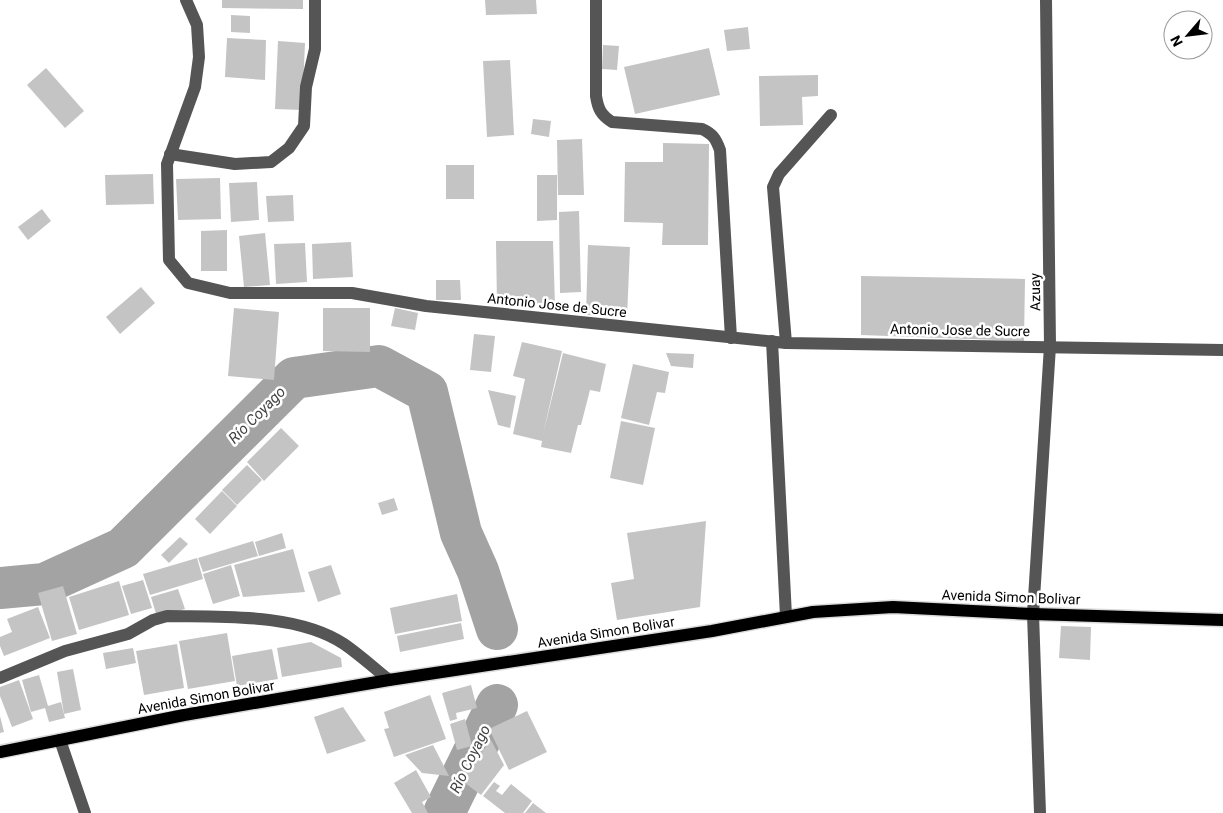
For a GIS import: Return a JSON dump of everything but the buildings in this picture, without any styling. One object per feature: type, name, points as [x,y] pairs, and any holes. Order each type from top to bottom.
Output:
[{"type":"main road","name":"Avenida Simon Bolivar","points":[[0,752],[184,715],[389,680],[712,631],[786,616],[848,609],[893,607],[1223,620]]},
{"type":"street","name":"Antonio Jose de Sucre","points":[[186,0],[197,25],[199,57],[195,87],[167,164],[169,260],[188,283],[230,293],[352,293],[426,306],[786,343],[1223,350]]},
{"type":"street","points":[[170,154],[236,164],[262,163],[271,162],[289,148],[304,126],[306,88],[315,49],[316,0]]},
{"type":"street","points":[[596,0],[596,96],[598,109],[603,116],[612,122],[702,129],[711,133],[717,141],[720,150],[731,338]]},
{"type":"street","name":"Azuay","points":[[1040,813],[1033,614],[1050,346],[1046,0]]},
{"type":"street","points":[[786,343],[773,187],[779,174],[831,115]]},
{"type":"street","points":[[772,341],[786,616]]},
{"type":"street","points":[[0,678],[65,651],[128,634],[152,620],[167,616],[265,620],[304,626],[343,644],[389,680]]},
{"type":"street","points":[[60,740],[85,813]]},
{"type":"waterway","name":"Río Coyago","points":[[0,588],[44,584],[123,548],[294,378],[379,366],[427,392],[461,533],[478,571],[497,629]]},
{"type":"waterway","name":"Río Coyago","points":[[444,813],[497,705]]}]
